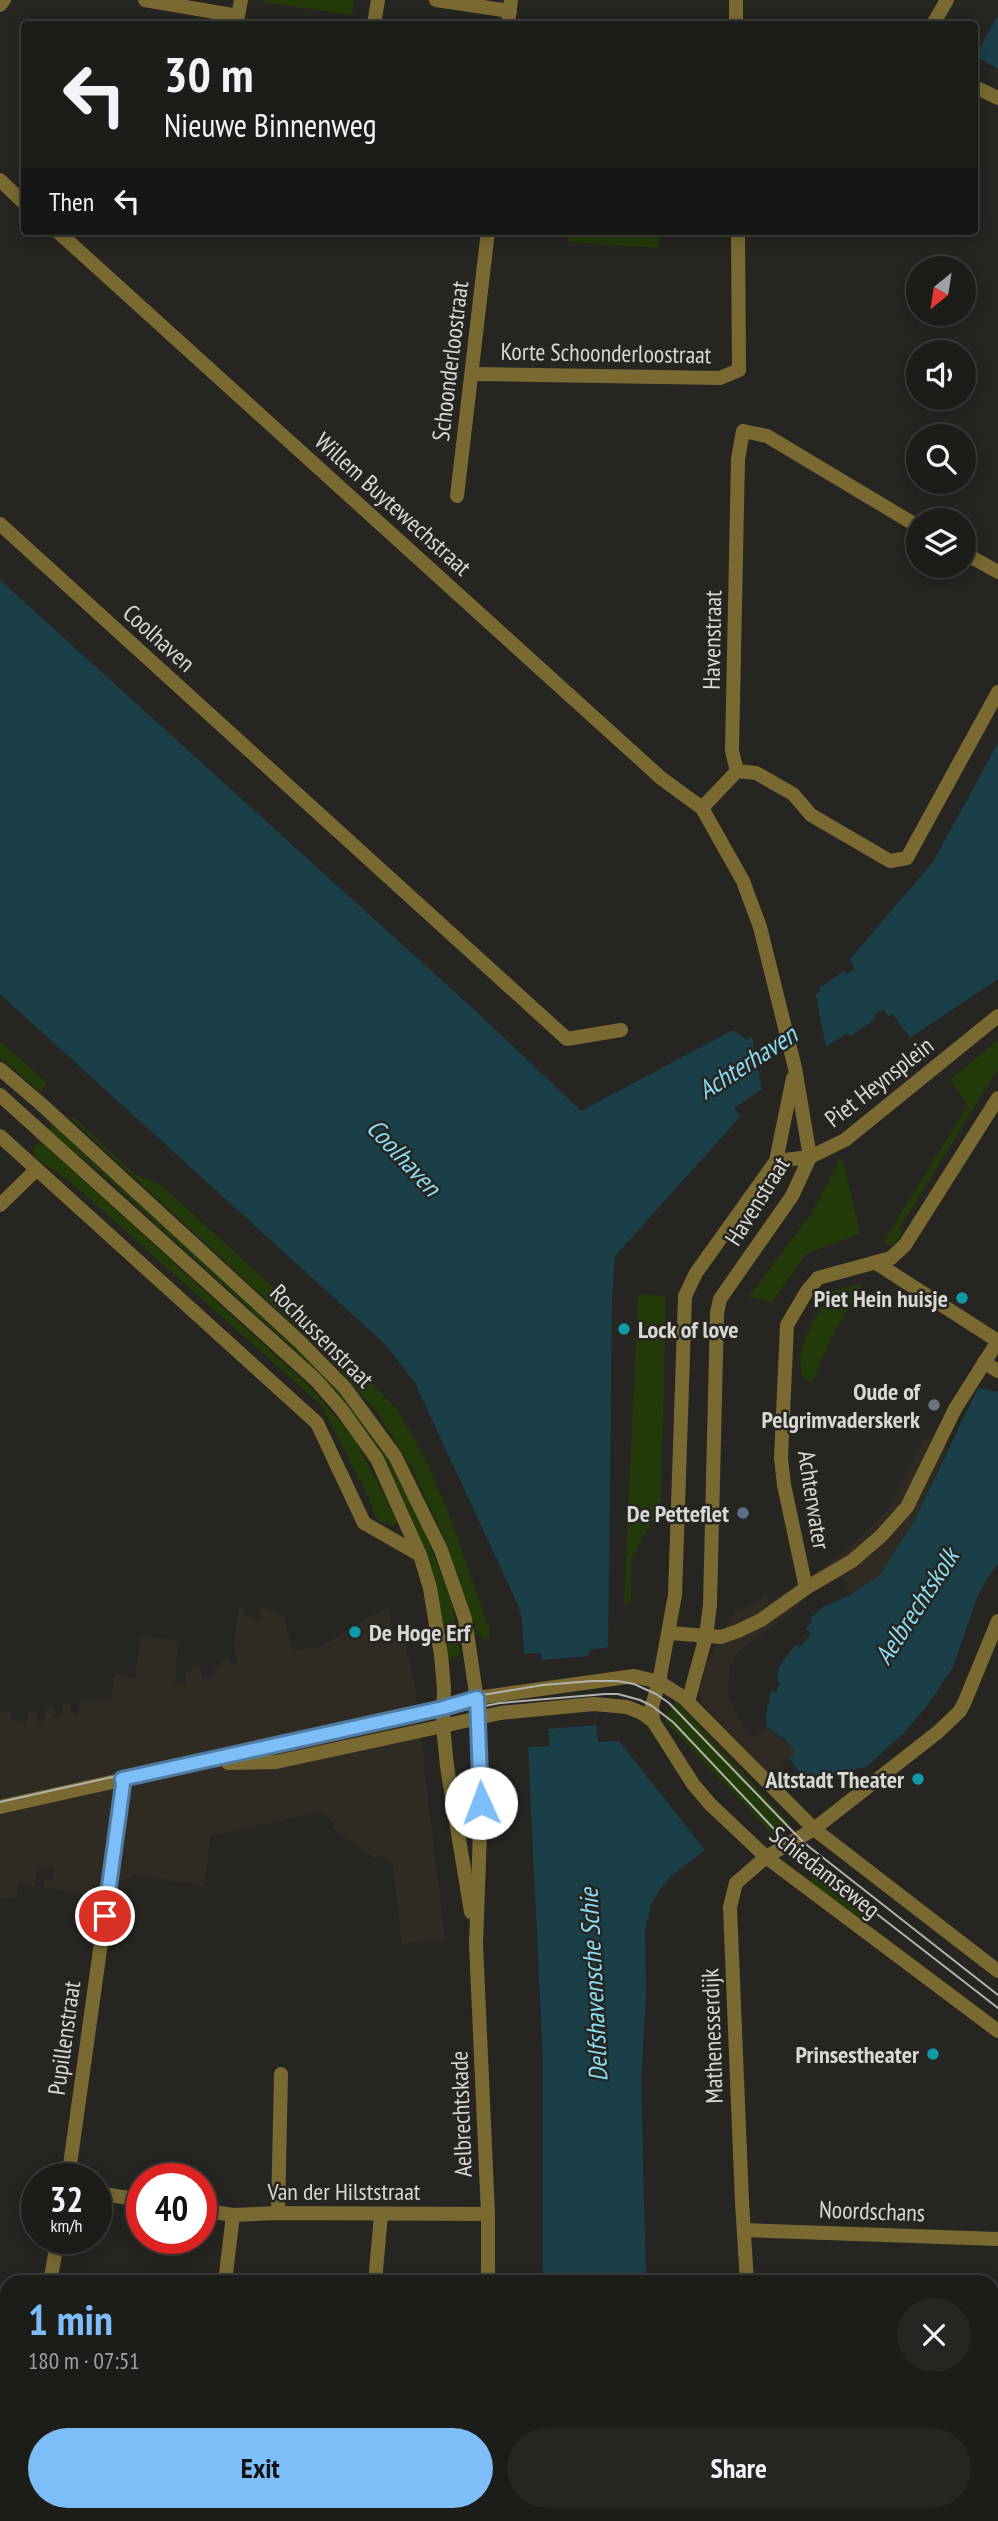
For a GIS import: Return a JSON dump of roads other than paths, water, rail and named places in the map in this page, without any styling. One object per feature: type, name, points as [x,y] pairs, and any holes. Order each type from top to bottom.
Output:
[{"type":"street","points":[[0,5],[4,0]]},
{"type":"street","points":[[145,0],[238,16],[240,0]]},
{"type":"street","points":[[374,21],[378,0]]},
{"type":"street","points":[[436,0],[510,12]]},
{"type":"street","points":[[736,0],[736,21]]},
{"type":"street","points":[[935,21],[947,0]]},
{"type":"street","points":[[978,88],[998,98]]},
{"type":"street","points":[[0,180],[21,199]]},
{"type":"street","name":"Willem Buytewechstraat","points":[[61,235],[661,778],[702,808]]},
{"type":"street","name":"Schoonderloostraat","points":[[457,496],[488,235]]},
{"type":"street","name":"Korte Schoonderloostraat","points":[[472,374],[720,378],[739,370],[738,235]]},
{"type":"street","name":"Havenstraat","points":[[737,771],[732,751],[738,459],[743,431],[767,436],[906,519]]},
{"type":"street","name":"Coolhaven","points":[[0,524],[567,1039],[621,1030]]},
{"type":"street","points":[[976,560],[998,572]]},
{"type":"street","points":[[795,1068],[760,927],[743,881],[702,808],[737,771],[755,773],[793,794],[811,815],[890,861],[907,858],[998,692]]},
{"type":"street","name":"Piet Heynsplein","points":[[776,1161],[810,1157],[845,1140],[998,1016]]},
{"type":"street","name":"Havenstraat","points":[[688,1702],[706,1636],[710,1605],[717,1313],[720,1299],[796,1190],[810,1157],[795,1068]]},
{"type":"street","name":"Havenstraat","points":[[659,1682],[676,1595],[685,1296],[696,1273],[776,1161],[795,1068]]},
{"type":"street","name":"Rochussenstraat","points":[[0,1069],[300,1342],[362,1409],[395,1456],[441,1550],[465,1619],[478,1720]]},
{"type":"street","name":"Rochussenstraat","points":[[0,1095],[316,1380],[342,1410],[377,1460],[420,1555],[436,1613],[444,1688],[443,1726]]},
{"type":"street","points":[[876,1263],[891,1258],[905,1245],[998,1098]]},
{"type":"street","points":[[0,1136],[317,1423],[364,1523],[420,1555]]},
{"type":"street","points":[[0,1205],[36,1170]]},
{"type":"street","points":[[670,1633],[721,1637],[750,1626],[852,1561],[881,1536],[907,1507],[955,1409],[998,1341],[876,1263]]},
{"type":"street","name":"Achterwater","points":[[806,1588],[781,1458],[785,1333],[793,1315],[818,1278],[876,1263]]},
{"type":"street","points":[[984,1362],[998,1371]]},
{"type":"street","points":[[814,1829],[955,1716],[965,1701],[998,1621]]},
{"type":"street","name":"Schiedamseweg","points":[[199,1762],[443,1708],[477,1698],[634,1676],[659,1682],[688,1702],[814,1829],[996,1965]]},
{"type":"street","points":[[653,1721],[652,1706],[659,1682]]},
{"type":"street","points":[[0,1807],[199,1762],[276,1762],[478,1720],[500,1713],[594,1704],[627,1707],[653,1721]]},
{"type":"street","name":"Aelbrechtskade","points":[[478,1720],[481,1803],[476,1944],[488,2214],[488,2275]]},
{"type":"street","name":"Schiedamseweg","points":[[653,1721],[710,1804],[766,1857],[998,2031]]},
{"type":"street","name":"Aelbrechtskade","points":[[443,1726],[476,1944]]},
{"type":"street","name":"Pupillenstraat","points":[[70,2163],[122,1779]]},
{"type":"street","name":"Mathenesserdijk","points":[[747,2275],[730,1908],[736,1884],[766,1857],[814,1829]]},
{"type":"street","points":[[278,2213],[281,2074]]},
{"type":"street","name":"Van der Hilststraat","points":[[217,2212],[233,2215],[488,2214]]},
{"type":"street","points":[[226,2275],[233,2215]]},
{"type":"street","points":[[376,2275],[381,2215]]},
{"type":"street","name":"Noordschans","points":[[744,2230],[998,2239]]},
{"type":"street","points":[[51,2275],[55,2254]]},
{"type":"water","points":[[998,16],[998,69],[978,58],[978,51]]},
{"type":"water","points":[[0,580],[479,1014],[581,1111],[733,1030],[747,1040],[820,992],[819,988],[844,971],[847,974],[855,969],[850,959],[933,862],[998,743],[998,979],[910,1038],[893,1014],[888,1016],[883,1009],[874,1015],[876,1019],[850,1036],[847,1033],[734,1108],[740,1117],[615,1256],[612,1300],[608,1647],[589,1650],[598,1742],[619,1741],[705,1850],[670,1877],[659,1891],[651,1905],[645,1930],[646,1997],[641,2080],[646,2275],[543,2275],[543,2060],[528,1747],[550,1746],[541,1653],[524,1654],[522,1618],[518,1605],[415,1383],[386,1345],[0,994]]},
{"type":"water","name":"Aelbrechtskolk","points":[[978,1388],[998,1392],[998,1564],[977,1598],[952,1669],[904,1733],[866,1767],[814,1777],[811,1773],[804,1778],[789,1758],[795,1752],[786,1740],[767,1727],[766,1715],[771,1691],[776,1692],[780,1683],[777,1680],[779,1667],[795,1645],[800,1647],[811,1634],[806,1629],[812,1621],[810,1619],[823,1607],[850,1595],[879,1576],[913,1523]]},
{"type":"tram line","points":[[0,1802],[476,1696],[543,1685],[592,1681],[634,1684],[669,1703],[803,1842],[998,1995]]},
{"type":"tram line","points":[[428,1717],[500,1703],[605,1694],[618,1694],[652,1706],[673,1722],[793,1849],[998,2008]]},
{"type":"place","name":"Piet Hein huisje","points":[[962,1298]]},
{"type":"place","name":"Lock of love","points":[[624,1329]]},
{"type":"place","name":"Oude of Pelgrimvaderskerk","points":[[934,1405]]},
{"type":"place","name":"De Petteflet","points":[[743,1513]]},
{"type":"place","name":"De Hoge Erf","points":[[355,1632]]},
{"type":"place","name":"Altstadt Theater","points":[[918,1779]]},
{"type":"place","name":"Prinsestheater","points":[[933,2054]]},
{"type":"water label","name":"Achterhaven","points":[[747,1062]]},
{"type":"water label","name":"Delfshavensche Schie","points":[[593,1985]]}]
